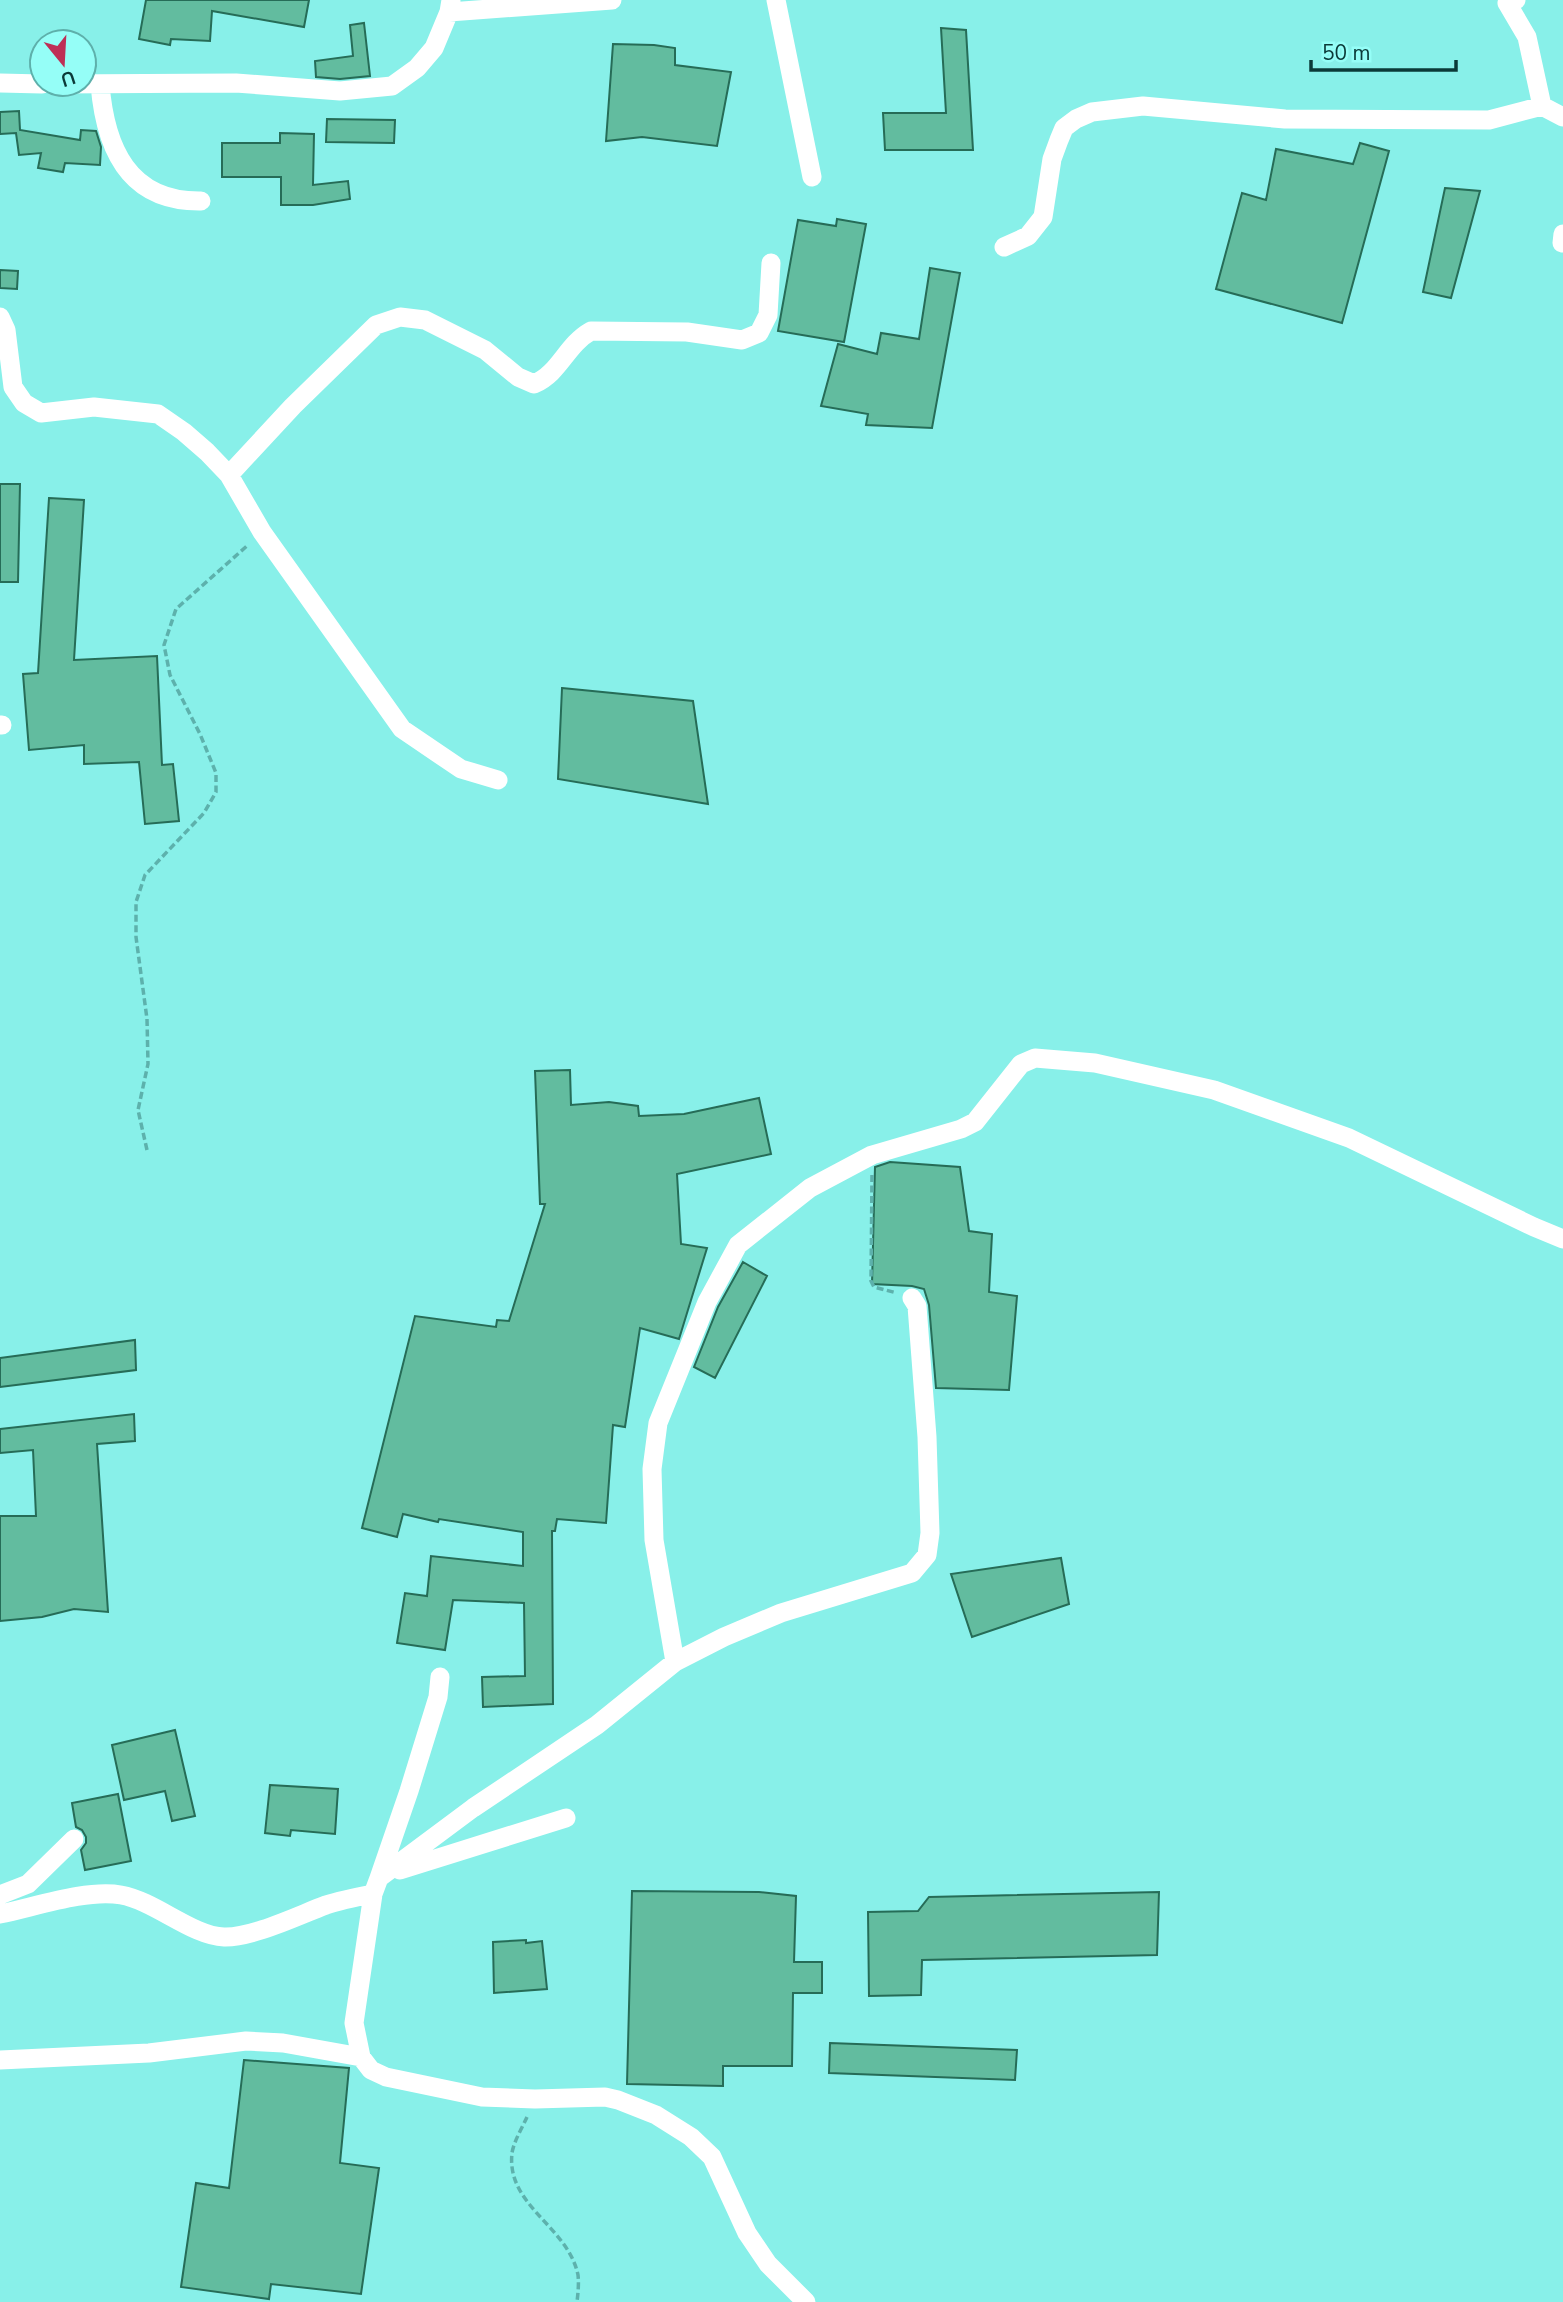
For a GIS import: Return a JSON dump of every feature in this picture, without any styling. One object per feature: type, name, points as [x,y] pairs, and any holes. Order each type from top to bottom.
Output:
[{"type":"street","points":[[201,201],[191,202],[159,194],[123,167],[105,125],[100,84],[236,83],[340,91],[392,86],[417,68],[434,48],[450,6],[612,0]]},
{"type":"street","points":[[776,0],[812,177]]},
{"type":"street","points":[[1509,1],[1527,37],[1542,106]]},
{"type":"street","points":[[0,83],[28,84]]},
{"type":"street","points":[[1004,247],[1028,236],[1043,217],[1052,159],[1059,140],[1065,128],[1076,119],[1092,112],[1143,106],[1285,119],[1489,120],[1542,106],[1563,117]]},
{"type":"street","points":[[229,475],[293,406],[376,325],[400,317],[425,320],[485,350],[518,377],[534,384],[547,378],[578,339],[592,331],[687,332],[742,340],[759,333],[768,315],[771,262]]},
{"type":"street","points":[[0,317],[6,330],[13,387],[24,404],[41,413],[94,407],[158,414],[184,432],[229,475],[262,532],[402,729],[461,769],[498,780]]},
{"type":"street","points":[[675,1662],[654,1540],[652,1469],[658,1423],[707,1302],[738,1245],[810,1188],[872,1155],[961,1129],[975,1122],[1021,1064],[1035,1058],[1095,1063],[1214,1090],[1349,1138],[1563,1239]]},
{"type":"street","points":[[379,1882],[473,1808],[597,1725],[675,1662],[724,1637],[781,1613],[912,1573],[927,1555],[930,1533],[927,1437],[917,1306],[912,1298]]},
{"type":"street","points":[[440,1677],[438,1697],[379,1882],[354,2024],[361,2057],[371,2070],[386,2077],[482,2097],[605,2097],[656,2115],[691,2137],[712,2157],[747,2233],[797,2299]]},
{"type":"street","points":[[0,1914],[87,1895],[120,1895],[139,1901],[208,1934],[225,1937],[270,1926],[379,1882],[566,1818]]},
{"type":"street","points":[[0,1895],[28,1884],[74,1839]]},
{"type":"street","points":[[0,2060],[149,2053],[246,2041],[283,2043],[361,2057]]},
{"type":"path","points":[[147,1150],[138,1110],[148,1064],[148,1030],[136,937],[136,902],[145,875],[204,813],[216,792],[216,773],[200,734],[170,676],[164,645],[176,609],[262,532]]},
{"type":"path","points":[[872,1155],[871,1281],[874,1287],[912,1298]]},
{"type":"path","points":[[535,2099],[512,2150],[513,2178],[524,2199],[563,2244],[572,2260],[579,2283],[577,2302]]},
{"type":"building","points":[[146,0],[309,0],[304,27],[212,11],[210,41],[171,39],[170,45],[139,39]]},
{"type":"building","points":[[364,23],[370,76],[340,79],[316,77],[315,61],[353,56],[350,25]]},
{"type":"building","points":[[941,28],[966,30],[973,150],[885,150],[883,113],[946,113]]},
{"type":"building","points":[[613,44],[675,48],[675,65],[731,72],[717,146],[642,137],[606,141]]},
{"type":"building","points":[[19,111],[20,130],[80,140],[81,130],[96,131],[101,147],[100,165],[65,163],[63,172],[38,168],[41,153],[19,155],[16,133],[0,134],[0,112]]},
{"type":"building","points":[[327,119],[395,120],[394,143],[326,142]]},
{"type":"building","points":[[280,133],[314,134],[313,185],[348,181],[350,199],[313,205],[281,205],[281,177],[222,177],[222,143],[280,143]]},
{"type":"building","points":[[1360,143],[1389,151],[1342,323],[1216,289],[1242,193],[1266,200],[1276,149],[1353,164]]},
{"type":"building","points":[[1445,188],[1480,191],[1451,298],[1423,292]]},
{"type":"building","points":[[837,219],[866,224],[844,342],[778,331],[798,220],[836,226]]},
{"type":"building","points":[[930,268],[960,273],[932,428],[866,425],[868,414],[821,406],[838,344],[877,354],[881,333],[919,339]]},
{"type":"building","points":[[0,270],[18,271],[17,289],[0,288]]},
{"type":"building","points":[[0,484],[20,484],[18,582],[0,582]]},
{"type":"building","points":[[49,498],[84,500],[74,660],[157,656],[162,765],[173,764],[179,821],[145,824],[139,762],[84,764],[84,745],[29,750],[23,674],[38,673]]},
{"type":"building","points":[[562,688],[693,701],[708,804],[558,779]]},
{"type":"building","points":[[570,1070],[571,1105],[609,1102],[638,1106],[639,1116],[684,1114],[759,1098],[771,1154],[677,1174],[681,1244],[707,1248],[679,1339],[640,1328],[625,1427],[613,1425],[606,1523],[557,1519],[555,1531],[552,1531],[553,1704],[483,1707],[482,1677],[525,1676],[524,1603],[453,1600],[445,1650],[397,1643],[405,1593],[427,1596],[431,1556],[523,1566],[523,1532],[439,1519],[438,1522],[403,1514],[397,1537],[362,1528],[415,1316],[496,1327],[497,1320],[509,1321],[545,1204],[540,1204],[535,1071]]},
{"type":"building","points":[[890,1162],[960,1167],[969,1231],[992,1234],[989,1292],[1017,1296],[1009,1390],[936,1388],[929,1305],[924,1289],[872,1284],[875,1167]]},
{"type":"building","points":[[743,1262],[767,1276],[715,1378],[694,1367],[718,1307]]},
{"type":"building","points":[[135,1340],[136,1370],[0,1387],[0,1358]]},
{"type":"building","points":[[134,1414],[135,1441],[97,1444],[108,1612],[74,1609],[42,1617],[0,1621],[0,1516],[36,1516],[33,1450],[0,1453],[0,1429]]},
{"type":"building","points":[[1061,1558],[1069,1604],[972,1637],[951,1574]]},
{"type":"building","points":[[175,1730],[195,1816],[172,1821],[165,1791],[124,1800],[112,1745]]},
{"type":"building","points":[[270,1785],[338,1789],[335,1834],[291,1830],[290,1836],[265,1833]]},
{"type":"building","points":[[118,1794],[131,1861],[85,1870],[81,1850],[86,1843],[86,1837],[82,1830],[76,1827],[72,1803]]},
{"type":"building","points":[[632,1891],[759,1892],[796,1896],[794,1962],[822,1962],[822,1993],[793,1993],[792,2066],[723,2066],[723,2086],[627,2084]]},
{"type":"building","points":[[1159,1892],[1157,1955],[922,1960],[921,1995],[869,1996],[868,1912],[918,1911],[929,1897]]},
{"type":"building","points":[[526,1940],[526,1943],[542,1941],[547,1989],[494,1993],[493,1942]]},
{"type":"building","points":[[830,2043],[1017,2050],[1015,2080],[829,2073]]},
{"type":"building","points":[[244,2060],[349,2068],[340,2163],[379,2168],[361,2294],[271,2284],[269,2299],[181,2287],[196,2183],[229,2188]]}]
